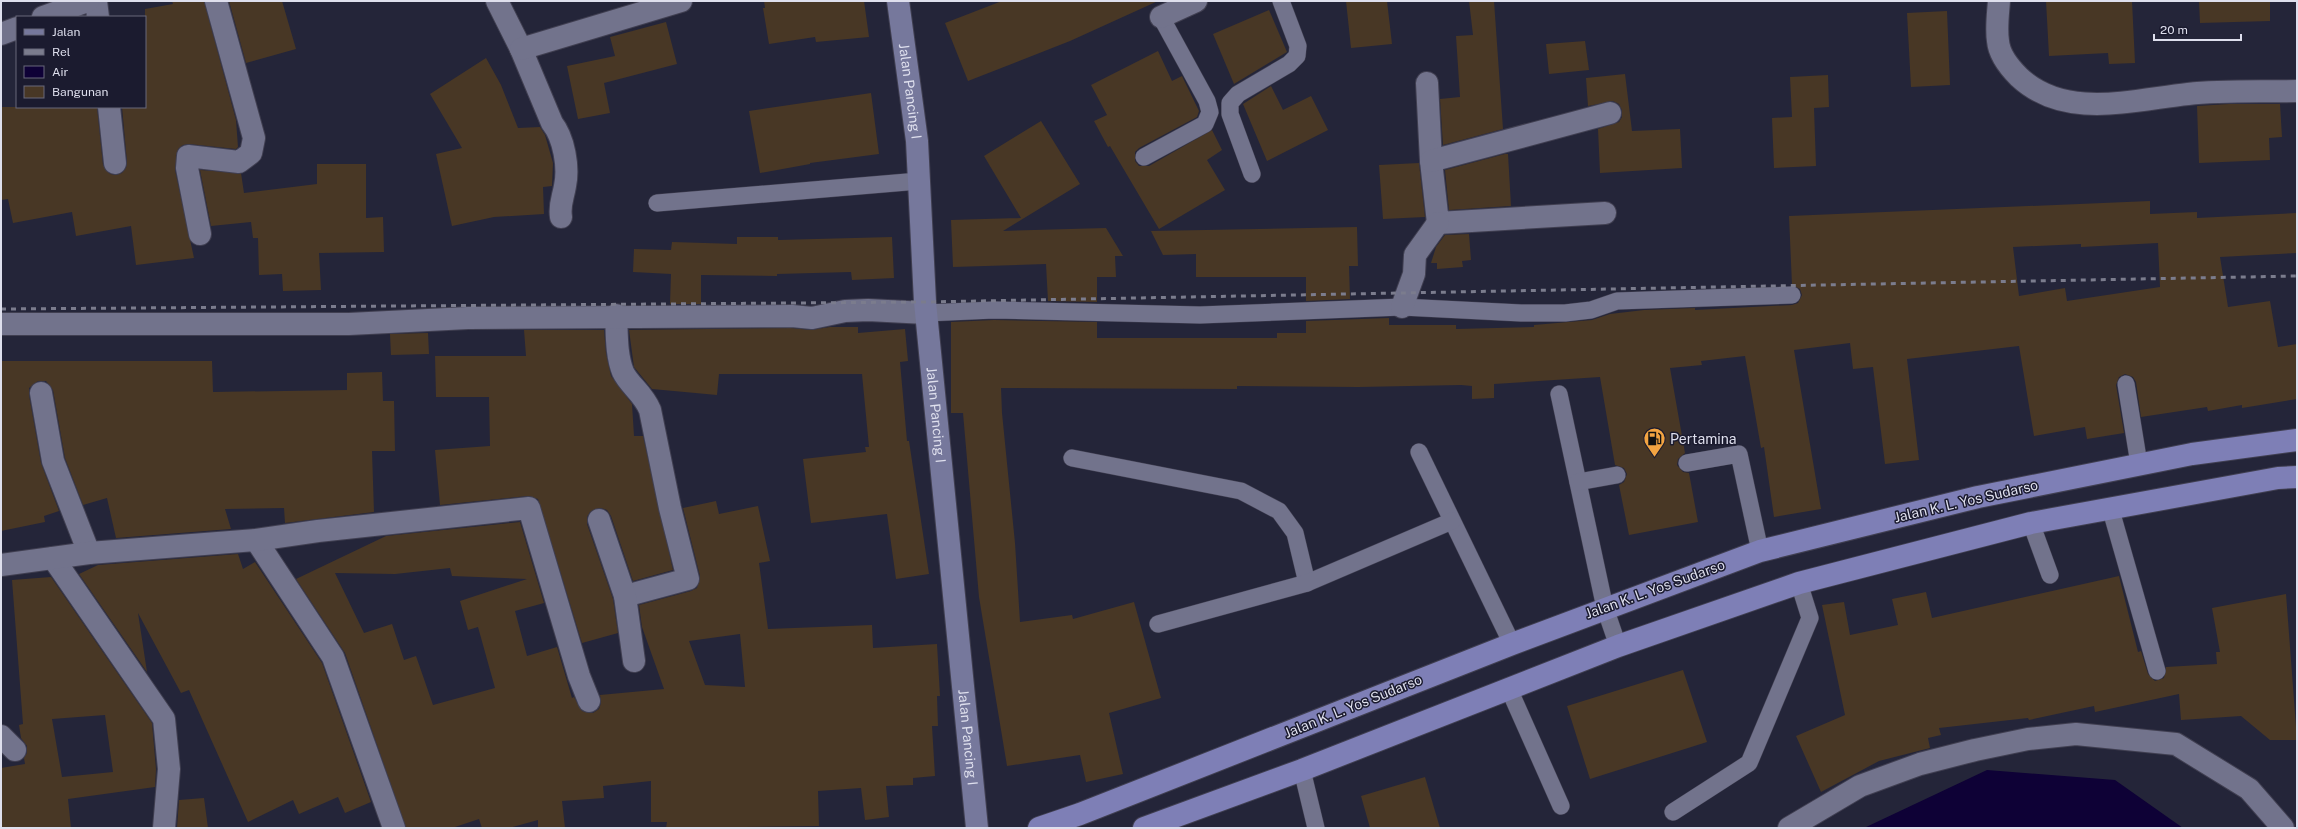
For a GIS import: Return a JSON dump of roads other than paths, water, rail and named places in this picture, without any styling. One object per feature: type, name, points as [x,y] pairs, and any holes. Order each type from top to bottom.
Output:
[{"type":"highway","name":"Jalan K. L. Yos Sudarso","points":[[1039,828],[1080,814],[1512,644],[1760,550],[1978,496],[2192,454],[2297,440]]},
{"type":"highway","points":[[1144,828],[1302,770],[1618,646],[1800,583],[2031,523],[2110,507],[2278,478],[2297,477]]},
{"type":"main road","name":"Jalan Pancing I","points":[[899,1],[917,141],[926,313],[977,828]]},
{"type":"street","points":[[46,16],[88,1]]},
{"type":"street","points":[[96,1],[98,16]]},
{"type":"street","points":[[200,234],[187,168],[188,156],[239,162],[251,153],[254,138],[216,1]]},
{"type":"street","points":[[497,1],[521,49],[535,87],[552,123],[559,132],[566,164],[565,185],[559,207],[561,217]]},
{"type":"street","points":[[521,49],[681,1]]},
{"type":"street","points":[[1161,17],[1196,1]]},
{"type":"street","points":[[1999,1],[1998,41],[2003,57],[2011,69],[2023,81],[2055,99],[2087,105],[2189,94],[2297,91]]},
{"type":"street","points":[[1,34],[16,28]]},
{"type":"street","points":[[1402,307],[1414,274],[1415,255],[1438,223],[1431,161],[1427,83]]},
{"type":"street","points":[[109,108],[115,163]]},
{"type":"street","points":[[1431,161],[1610,113]]},
{"type":"street","points":[[1438,223],[1605,213]]},
{"type":"street","points":[[1,324],[349,324],[468,318],[616,316],[792,316],[812,318],[845,311],[868,310],[926,313]]},
{"type":"street","points":[[616,316],[619,358],[623,372],[646,399],[650,410],[670,508],[688,579],[624,596]]},
{"type":"street","points":[[41,394],[53,460],[89,553]]},
{"type":"street","points":[[1,565],[89,553],[256,540],[318,530],[529,508],[579,676],[589,701]]},
{"type":"street","points":[[599,520],[624,596],[634,661]]},
{"type":"street","points":[[256,540],[333,657],[394,828]]},
{"type":"street","points":[[53,558],[164,719],[169,769],[164,828]]},
{"type":"street","points":[[1789,828],[1860,786],[1920,764],[1975,750],[2028,739],[2076,734],[2176,744],[2249,789],[2283,828]]},
{"type":"lane","points":[[1252,174],[1230,114],[1230,103],[1238,94],[1289,64],[1297,56],[1298,46],[1281,1]]},
{"type":"lane","points":[[1144,157],[1205,124],[1210,112],[1207,101],[1161,17]]},
{"type":"lane","points":[[657,203],[919,181]]},
{"type":"lane","points":[[926,313],[994,310],[1192,315],[1402,307],[1521,313],[1565,313],[1591,310],[1617,301],[1792,295]]},
{"type":"lane","points":[[2126,384],[2140,464]]},
{"type":"lane","points":[[1559,394],[1605,608],[1618,646]]},
{"type":"lane","points":[[1419,452],[1512,644]]},
{"type":"lane","points":[[1687,463],[1739,454],[1760,550]]},
{"type":"lane","points":[[1072,458],[1242,491],[1279,511],[1295,533],[1307,583]]},
{"type":"lane","points":[[1578,482],[1617,475]]},
{"type":"lane","points":[[2110,507],[2157,671]]},
{"type":"lane","points":[[1158,624],[1307,583],[1452,521]]},
{"type":"lane","points":[[2031,523],[2050,575]]},
{"type":"lane","points":[[1674,812],[1749,763],[1810,618],[1800,583]]},
{"type":"lane","points":[[1509,689],[1561,806]]},
{"type":"lane","points":[[1302,770],[1316,828]]},
{"type":"water","points":[[1987,770],[2115,780],[2183,828],[1864,828]]},
{"type":"railway","points":[[1,309],[925,302],[2297,276]]},
{"type":"place","name":"Pertamina","points":[[1654,458]]}]
